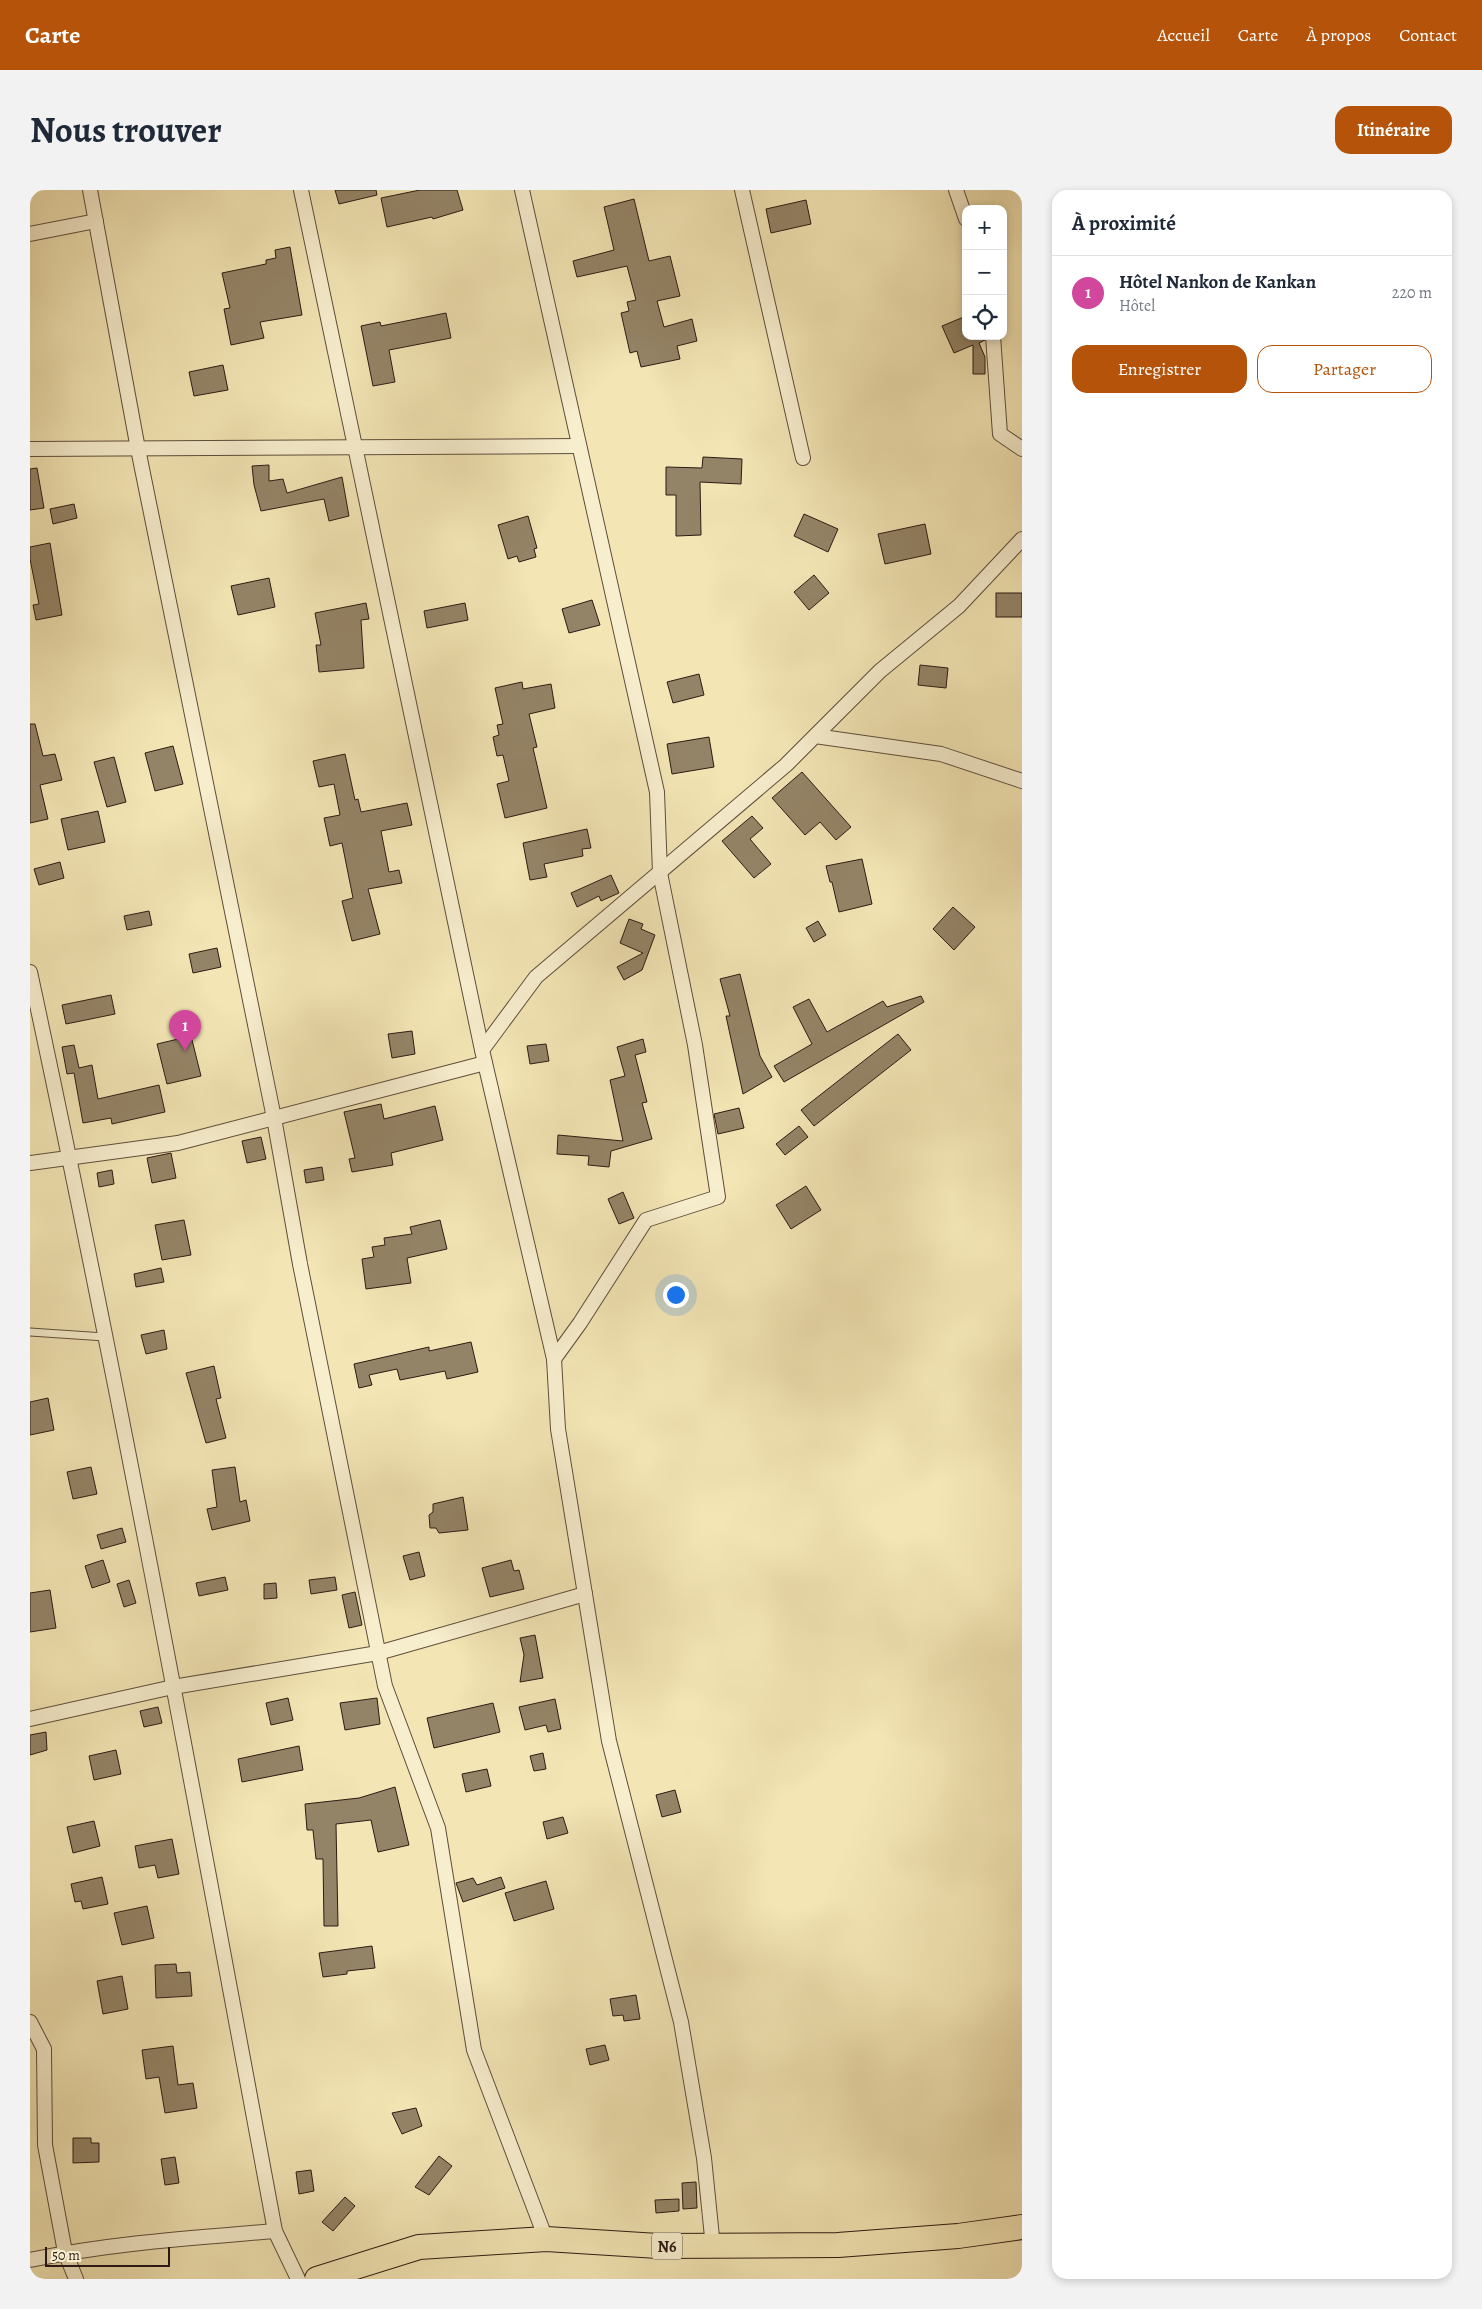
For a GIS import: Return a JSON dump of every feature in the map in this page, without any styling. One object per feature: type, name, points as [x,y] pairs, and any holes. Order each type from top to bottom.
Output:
[{"type":"highway","name":"N6","points":[[317,2279],[419,2247],[546,2239],[658,2246],[838,2245],[958,2236],[1022,2227]]},
{"type":"street","points":[[90,190],[138,449],[274,1118],[300,1264],[385,1686],[438,1828],[474,2050],[546,2239]]},
{"type":"street","points":[[301,190],[484,1056],[554,1359],[558,1429],[609,1741],[681,2022],[704,2158],[713,2247]]},
{"type":"street","points":[[522,190],[657,792],[660,873],[695,1045],[718,1197],[646,1220],[580,1323],[554,1359]]},
{"type":"street","points":[[742,190],[803,458]]},
{"type":"street","points":[[956,190],[962,207]]},
{"type":"street","points":[[30,234],[96,222]]},
{"type":"street","points":[[993,340],[1000,434],[1022,449]]},
{"type":"street","points":[[30,449],[579,446]]},
{"type":"street","points":[[30,1163],[70,1156],[178,1143],[274,1118],[484,1056],[536,978],[786,765],[880,671],[959,606],[1022,539]]},
{"type":"street","points":[[815,736],[941,754],[1022,781]]},
{"type":"street","points":[[30,972],[70,1156],[174,1687],[275,2231],[298,2279]]},
{"type":"street","points":[[30,1719],[174,1687],[378,1653],[585,1594]]},
{"type":"street","points":[[30,2022],[44,2049],[45,2145],[64,2252],[76,2279]]},
{"type":"street","points":[[30,2260],[64,2252],[275,2231]]},
{"type":"lane","points":[[30,1332],[105,1337]]},
{"type":"building","points":[[335,190],[376,190],[377,195],[339,204]]},
{"type":"building","points":[[420,190],[457,190],[463,210],[433,219],[432,217],[387,227],[381,198]]},
{"type":"building","points":[[634,199],[649,261],[670,256],[680,296],[657,301],[664,327],[692,319],[697,341],[677,346],[680,359],[641,367],[637,351],[630,353],[621,313],[629,311],[627,302],[636,300],[627,266],[577,277],[573,261],[614,250],[604,207]]},
{"type":"building","points":[[806,200],[811,224],[771,233],[766,209]]},
{"type":"building","points":[[290,247],[302,315],[260,322],[264,338],[231,345],[224,309],[230,308],[222,273],[266,264],[266,260],[276,258],[275,250]]},
{"type":"building","points":[[446,313],[451,338],[389,350],[395,382],[373,386],[361,326],[380,322],[381,326]]},
{"type":"building","points":[[962,318],[962,340],[985,340],[979,343],[985,357],[985,374],[973,374],[973,345],[954,353],[942,326]]},
{"type":"building","points":[[223,365],[228,390],[194,396],[189,372]]},
{"type":"building","points":[[703,457],[742,459],[741,484],[700,482],[701,535],[676,536],[676,495],[666,495],[666,467],[702,468]]},
{"type":"building","points":[[269,465],[269,481],[283,479],[287,493],[342,477],[349,516],[329,521],[324,499],[261,511],[254,485],[252,466]]},
{"type":"building","points":[[37,468],[44,508],[30,510],[30,469]]},
{"type":"building","points":[[74,504],[77,518],[53,524],[50,509]]},
{"type":"building","points":[[804,514],[838,529],[828,552],[794,536]]},
{"type":"building","points":[[528,516],[537,548],[534,549],[536,557],[519,562],[517,556],[508,559],[498,525]]},
{"type":"building","points":[[925,524],[931,554],[885,564],[878,534]]},
{"type":"building","points":[[50,543],[62,615],[36,620],[33,605],[39,604],[30,559],[30,547]]},
{"type":"building","points":[[814,575],[829,593],[809,610],[794,592]]},
{"type":"building","points":[[269,578],[275,607],[238,615],[231,586]]},
{"type":"building","points":[[996,593],[1022,593],[1022,617],[996,617]]},
{"type":"building","points":[[592,600],[600,625],[569,633],[562,609]]},
{"type":"building","points":[[366,603],[369,619],[361,620],[364,668],[319,672],[316,645],[321,645],[315,613]]},
{"type":"building","points":[[465,603],[468,620],[427,628],[424,611]]},
{"type":"building","points":[[920,665],[948,668],[946,688],[918,685]]},
{"type":"building","points":[[699,674],[704,695],[673,703],[667,682]]},
{"type":"building","points":[[522,682],[523,689],[551,684],[555,708],[529,714],[537,747],[533,748],[547,808],[505,818],[497,784],[509,781],[503,755],[497,756],[493,737],[499,735],[497,725],[503,724],[495,688]]},
{"type":"building","points":[[30,724],[35,724],[43,756],[55,754],[62,780],[40,785],[48,819],[30,823]]},
{"type":"building","points":[[709,737],[714,767],[672,774],[667,744]]},
{"type":"building","points":[[173,746],[183,784],[155,791],[145,753]]},
{"type":"building","points":[[345,754],[355,800],[358,799],[361,812],[407,803],[412,825],[381,831],[389,872],[399,870],[402,883],[368,889],[380,934],[352,941],[342,901],[353,898],[342,843],[330,846],[324,818],[340,815],[334,784],[319,787],[313,761]]},
{"type":"building","points":[[114,757],[126,802],[107,807],[94,762]]},
{"type":"building","points":[[802,772],[851,827],[836,840],[820,822],[805,835],[772,798]]},
{"type":"building","points":[[98,811],[105,842],[68,850],[61,819]]},
{"type":"building","points":[[752,816],[763,828],[750,839],[771,864],[754,878],[722,841]]},
{"type":"building","points":[[587,829],[591,848],[582,849],[583,856],[544,864],[547,877],[530,880],[523,843]]},
{"type":"building","points":[[862,859],[872,904],[839,912],[826,866]]},
{"type":"building","points":[[60,862],[64,878],[39,885],[34,869]]},
{"type":"building","points":[[611,875],[619,893],[601,901],[599,896],[577,907],[571,893]]},
{"type":"building","points":[[953,907],[975,927],[954,950],[933,929]]},
{"type":"building","points":[[149,911],[152,925],[127,930],[124,916]]},
{"type":"building","points":[[629,919],[643,924],[641,929],[655,935],[642,970],[624,980],[617,967],[643,953],[620,943]]},
{"type":"building","points":[[818,921],[826,935],[814,942],[806,928]]},
{"type":"building","points":[[217,948],[221,967],[193,973],[189,954]]},
{"type":"building","points":[[740,974],[760,1056],[772,1077],[743,1094],[726,1016],[730,1016],[720,979]]},
{"type":"building","points":[[111,995],[115,1014],[66,1024],[62,1005]]},
{"type":"building","points":[[921,996],[924,1002],[784,1082],[774,1066],[812,1044],[793,1007],[809,999],[827,1032],[883,1001],[887,1007]]},
{"type":"building","points":[[412,1031],[415,1054],[392,1058],[388,1034]]},
{"type":"building","points":[[898,1034],[911,1050],[814,1126],[801,1110]]},
{"type":"building","points":[[191,1036],[201,1076],[167,1084],[157,1044]]},
{"type":"building","points":[[643,1039],[646,1052],[635,1055],[647,1102],[642,1103],[652,1139],[611,1151],[609,1167],[588,1165],[589,1156],[557,1154],[558,1135],[623,1141],[610,1080],[625,1076],[617,1047]]},
{"type":"building","points":[[546,1044],[549,1061],[530,1064],[527,1046]]},
{"type":"building","points":[[74,1045],[79,1068],[92,1065],[98,1099],[159,1085],[165,1112],[112,1124],[111,1118],[83,1123],[74,1073],[67,1074],[62,1047]]},
{"type":"building","points":[[381,1104],[384,1119],[435,1106],[443,1140],[391,1153],[393,1165],[352,1172],[349,1159],[355,1158],[344,1112]]},
{"type":"building","points":[[739,1108],[744,1128],[718,1134],[714,1114]]},
{"type":"building","points":[[799,1126],[808,1137],[785,1155],[776,1144]]},
{"type":"building","points":[[261,1137],[266,1159],[247,1163],[242,1141]]},
{"type":"building","points":[[171,1153],[176,1178],[152,1183],[147,1158]]},
{"type":"building","points":[[322,1167],[324,1180],[306,1183],[304,1170]]},
{"type":"building","points":[[112,1170],[114,1184],[99,1187],[97,1173]]},
{"type":"building","points":[[806,1186],[821,1210],[791,1229],[776,1205]]},
{"type":"building","points":[[623,1192],[634,1218],[619,1224],[608,1199]]},
{"type":"building","points":[[184,1220],[191,1255],[162,1260],[155,1225]]},
{"type":"building","points":[[440,1220],[447,1249],[407,1258],[411,1283],[366,1289],[362,1259],[374,1257],[372,1247],[385,1245],[384,1238],[412,1234],[410,1227]]},
{"type":"building","points":[[161,1268],[164,1282],[136,1287],[134,1274]]},
{"type":"building","points":[[164,1330],[167,1349],[146,1354],[141,1335]]},
{"type":"building","points":[[471,1342],[478,1372],[447,1379],[445,1371],[400,1380],[397,1369],[369,1375],[372,1385],[359,1388],[354,1364],[429,1347],[429,1351]]},
{"type":"building","points":[[214,1366],[221,1398],[216,1399],[226,1438],[206,1443],[186,1373]]},
{"type":"building","points":[[48,1398],[54,1430],[30,1435],[30,1402]]},
{"type":"building","points":[[91,1467],[97,1494],[73,1499],[67,1472]]},
{"type":"building","points":[[235,1467],[240,1502],[246,1500],[250,1521],[212,1530],[207,1509],[217,1507],[212,1470]]},
{"type":"building","points":[[463,1497],[468,1530],[439,1533],[436,1528],[430,1528],[429,1515],[433,1512],[433,1504]]},
{"type":"building","points":[[122,1528],[126,1542],[101,1549],[97,1535]]},
{"type":"building","points":[[419,1552],[425,1576],[410,1580],[403,1556]]},
{"type":"building","points":[[103,1560],[110,1582],[92,1588],[85,1566]]},
{"type":"building","points":[[511,1560],[514,1571],[519,1570],[524,1589],[490,1597],[482,1568]]},
{"type":"building","points":[[225,1577],[228,1590],[199,1596],[196,1583]]},
{"type":"building","points":[[335,1577],[337,1590],[311,1594],[309,1580]]},
{"type":"building","points":[[129,1580],[136,1603],[124,1607],[117,1584]]},
{"type":"building","points":[[276,1583],[277,1598],[264,1599],[264,1584]]},
{"type":"building","points":[[50,1590],[56,1628],[30,1632],[30,1593]]},
{"type":"building","points":[[355,1592],[362,1625],[349,1628],[342,1595]]},
{"type":"building","points":[[535,1635],[543,1678],[520,1682],[524,1655],[520,1638]]},
{"type":"building","points":[[288,1698],[293,1720],[271,1725],[266,1703]]},
{"type":"building","points":[[377,1698],[380,1724],[345,1730],[340,1703]]},
{"type":"building","points":[[555,1699],[561,1729],[548,1732],[546,1725],[525,1730],[519,1707]]},
{"type":"building","points":[[493,1703],[500,1732],[434,1748],[427,1718]]},
{"type":"building","points":[[158,1707],[162,1723],[144,1727],[140,1711]]},
{"type":"building","points":[[46,1732],[47,1750],[30,1755],[30,1735]]},
{"type":"building","points":[[299,1746],[303,1770],[242,1782],[238,1759]]},
{"type":"building","points":[[116,1750],[121,1774],[94,1780],[89,1756]]},
{"type":"building","points":[[543,1753],[546,1769],[534,1771],[530,1756]]},
{"type":"building","points":[[487,1769],[491,1786],[466,1792],[462,1774]]},
{"type":"building","points":[[395,1787],[409,1845],[378,1852],[371,1820],[336,1824],[338,1926],[324,1926],[323,1859],[316,1859],[313,1830],[307,1830],[305,1804],[359,1798]]},
{"type":"building","points":[[675,1790],[681,1812],[662,1817],[656,1795]]},
{"type":"building","points":[[563,1817],[568,1833],[547,1839],[543,1822]]},
{"type":"building","points":[[94,1821],[100,1846],[73,1853],[67,1827]]},
{"type":"building","points":[[172,1839],[179,1874],[158,1878],[155,1865],[139,1868],[135,1846]]},
{"type":"building","points":[[102,1877],[108,1904],[83,1909],[81,1901],[75,1902],[71,1884]]},
{"type":"building","points":[[501,1877],[505,1888],[463,1902],[456,1883],[473,1878],[477,1885]]},
{"type":"building","points":[[546,1881],[554,1909],[514,1921],[505,1893]]},
{"type":"building","points":[[147,1906],[154,1938],[122,1945],[114,1913]]},
{"type":"building","points":[[372,1946],[375,1968],[347,1971],[347,1974],[323,1977],[319,1953]]},
{"type":"building","points":[[176,1964],[177,1973],[190,1972],[192,1996],[156,1998],[155,1965]]},
{"type":"building","points":[[122,1976],[128,2009],[103,2014],[97,1981]]},
{"type":"building","points":[[636,1995],[640,2019],[624,2021],[623,2015],[613,2016],[610,1999]]},
{"type":"building","points":[[605,2045],[609,2060],[590,2065],[586,2049]]},
{"type":"building","points":[[173,2046],[178,2085],[193,2083],[197,2108],[165,2113],[159,2077],[146,2079],[142,2050]]},
{"type":"building","points":[[416,2108],[422,2126],[402,2134],[392,2113]]},
{"type":"building","points":[[73,2138],[91,2138],[91,2143],[99,2143],[99,2162],[73,2163]]},
{"type":"building","points":[[439,2156],[452,2166],[429,2195],[415,2187]]},
{"type":"building","points":[[175,2157],[179,2183],[165,2185],[161,2159]]},
{"type":"building","points":[[311,2170],[314,2191],[299,2194],[296,2172]]},
{"type":"building","points":[[696,2182],[697,2208],[683,2209],[682,2183]]},
{"type":"building","points":[[345,2197],[355,2206],[333,2231],[322,2222]]},
{"type":"building","points":[[679,2199],[679,2211],[656,2213],[655,2200]]},
{"type":"place","name":"Hôtel Nankon de Kankan","points":[[185,1051]]}]
